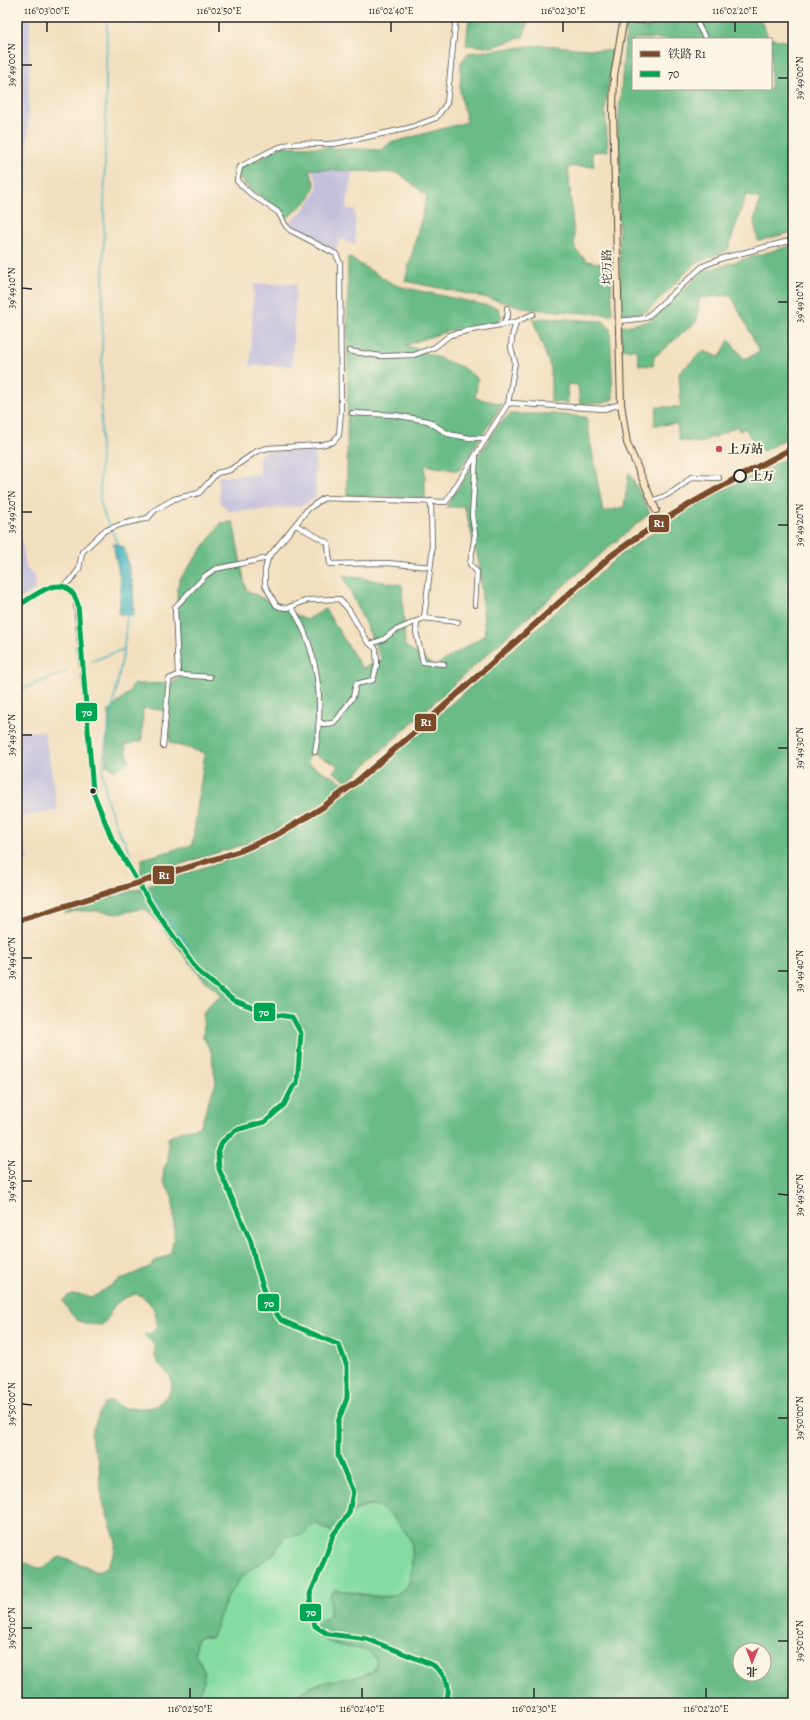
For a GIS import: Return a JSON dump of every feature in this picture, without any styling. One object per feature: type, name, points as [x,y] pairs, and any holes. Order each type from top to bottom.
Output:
[{"type":"main road","name":"坨万路","points":[[624,19],[614,76],[613,93],[621,404],[627,443],[656,510]]},
{"type":"street","points":[[61,587],[71,580],[79,569],[82,552],[104,531],[148,518],[155,510],[174,499],[199,493],[217,473],[230,470],[257,451],[268,448],[320,445],[333,442],[339,435],[341,410],[339,351],[340,263],[336,254],[290,230],[278,212],[247,191],[237,181],[240,167],[256,158],[290,144],[328,145],[409,128],[436,118],[447,103],[456,17]]},
{"type":"street","points":[[624,19],[648,21],[665,17]]},
{"type":"street","points":[[697,17],[698,25],[705,38]]},
{"type":"street","points":[[619,321],[646,318],[703,266],[723,258],[793,240]]},
{"type":"street","points":[[503,324],[508,315],[507,308]]},
{"type":"street","points":[[349,351],[380,356],[414,355],[435,347],[450,336],[467,331],[516,322],[533,314]]},
{"type":"street","points":[[319,721],[323,724],[333,723],[352,697],[356,684],[373,680],[377,665],[376,649],[367,641],[349,610],[339,599],[308,600],[291,606],[280,607],[276,605],[265,585],[265,570],[268,558],[296,526],[308,509],[324,498],[446,502],[508,404],[515,362],[511,348],[516,322]]},
{"type":"street","points":[[508,404],[604,409],[621,404]]},
{"type":"street","points":[[352,412],[394,415],[428,421],[448,434],[469,438],[486,438]]},
{"type":"street","points":[[475,605],[478,572],[470,564],[475,534],[472,516],[476,455]]},
{"type":"street","points":[[652,501],[672,493],[683,486],[691,477],[719,478]]},
{"type":"street","points":[[424,618],[432,554],[431,501]]},
{"type":"street","points":[[296,526],[328,543],[330,564],[387,564],[430,567]]},
{"type":"street","points":[[178,675],[175,607],[202,579],[215,569],[268,558]]},
{"type":"street","points":[[17,607],[40,590],[51,586],[61,587],[72,593],[78,606],[93,792],[112,839],[132,873]]},
{"type":"street","points":[[291,606],[303,626],[308,639],[319,690],[319,734],[315,752]]},
{"type":"street","points":[[371,644],[384,639],[394,630],[424,618],[458,622]]},
{"type":"street","points":[[416,621],[416,632],[423,662],[444,664]]},
{"type":"street","points":[[163,746],[169,679],[178,675],[210,677]]},
{"type":"street","points":[[142,890],[199,972],[233,1000],[270,1014],[292,1017],[300,1033],[297,1084],[293,1087],[284,1105],[265,1122],[236,1130],[222,1142],[218,1153],[219,1169],[251,1242],[256,1265],[270,1303],[282,1320],[339,1345],[347,1366],[347,1398],[338,1422],[338,1456],[353,1492],[349,1513],[333,1535],[323,1564],[310,1594],[311,1613],[315,1626],[328,1634],[367,1639],[433,1665],[440,1670],[449,1685],[449,1695],[445,1703]]},
{"type":"shaded area","points":[[17,17],[30,17],[27,192],[17,190]]},
{"type":"shaded area","points":[[311,167],[353,169],[346,209],[355,209],[355,245],[341,239],[335,250],[288,223],[301,213],[315,194],[318,185]]},
{"type":"shaded area","points":[[17,235],[23,235],[21,346],[17,345]]},
{"type":"shaded area","points":[[254,284],[296,284],[292,366],[250,366]]},
{"type":"shaded area","points":[[17,359],[23,359],[24,420],[17,420]]},
{"type":"shaded area","points":[[315,450],[316,497],[302,506],[264,510],[228,511],[220,502],[218,477],[260,474],[258,458],[264,452]]},
{"type":"shaded area","points":[[17,513],[26,568],[35,577],[36,590],[17,600]]},
{"type":"shaded area","points":[[17,729],[18,732],[44,731],[58,811],[19,817],[28,861],[17,863]]},
{"type":"green space","points":[[469,17],[530,17],[523,37],[492,47],[466,45]]},
{"type":"green space","points":[[627,17],[759,17],[769,38],[632,38],[632,90],[772,90],[772,39],[793,43],[793,232],[758,241],[754,221],[760,199],[746,195],[728,250],[694,264],[647,312],[621,315],[617,139]]},
{"type":"green space","points":[[542,45],[613,51],[605,110],[608,151],[592,152],[594,166],[568,167],[575,249],[587,261],[611,265],[612,315],[530,309],[488,298],[405,281],[427,196],[399,173],[309,169],[315,185],[309,199],[287,218],[273,205],[243,183],[232,168],[259,159],[282,146],[382,150],[390,143],[467,122],[460,92],[461,62],[468,53]]},
{"type":"green space","points":[[793,245],[793,435],[763,451],[755,445],[745,428],[739,431],[737,426],[714,438],[713,437],[700,443],[679,440],[677,424],[654,425],[657,407],[681,407],[679,373],[703,351],[720,357],[729,340],[744,359],[760,352],[731,295],[699,298],[697,321],[654,357],[653,366],[639,365],[637,350],[621,349],[621,327],[650,321],[704,271]]},
{"type":"green space","points":[[348,257],[393,284],[498,308],[502,318],[497,323],[451,330],[406,345],[462,367],[478,379],[475,398],[502,404],[459,471],[425,465],[425,498],[347,495]]},
{"type":"green space","points":[[544,318],[603,321],[610,328],[613,399],[604,403],[580,404],[578,385],[567,384],[568,403],[551,402],[551,369],[533,320]]},
{"type":"green space","points":[[510,414],[551,414],[586,417],[603,512],[624,507],[629,472],[650,513],[535,611],[348,781],[333,772],[338,765],[310,753],[307,763],[346,784],[312,810],[258,840],[140,877],[142,859],[192,845],[205,753],[170,743],[169,711],[143,708],[142,741],[125,745],[129,761],[116,770],[106,765],[109,711],[127,694],[134,684],[172,683],[179,678],[177,589],[180,579],[221,523],[233,522],[246,590],[307,620],[325,609],[362,668],[382,660],[343,575],[402,585],[405,646],[435,666],[485,635],[479,563],[465,507],[446,507],[498,425]]},
{"type":"green space","points":[[793,455],[793,1703],[297,1703],[300,1694],[307,1689],[323,1683],[368,1674],[376,1667],[377,1660],[369,1651],[339,1646],[325,1640],[315,1631],[317,1625],[330,1616],[330,1597],[334,1590],[385,1597],[401,1591],[407,1586],[410,1580],[412,1569],[412,1545],[410,1539],[389,1514],[379,1507],[368,1505],[352,1512],[335,1533],[314,1523],[303,1534],[284,1537],[274,1554],[251,1569],[241,1578],[227,1597],[212,1637],[201,1637],[196,1640],[195,1654],[204,1670],[204,1681],[199,1693],[198,1703],[17,1703],[17,1560],[40,1568],[60,1557],[86,1566],[96,1572],[107,1567],[114,1554],[116,1541],[103,1503],[99,1463],[92,1444],[91,1435],[100,1411],[105,1403],[112,1401],[122,1408],[148,1408],[156,1406],[171,1390],[172,1383],[170,1376],[157,1362],[155,1356],[155,1346],[144,1335],[152,1333],[157,1326],[154,1311],[146,1299],[137,1294],[123,1299],[114,1306],[102,1325],[83,1323],[78,1320],[63,1301],[72,1295],[93,1297],[120,1280],[151,1266],[155,1261],[167,1256],[171,1252],[174,1236],[174,1211],[172,1196],[163,1181],[164,1168],[168,1161],[168,1138],[184,1130],[197,1128],[202,1123],[208,1102],[216,1083],[211,1051],[203,1037],[203,1016],[206,1009],[222,995],[202,978],[157,921],[146,910],[140,909],[117,914],[99,911],[78,911],[64,914],[68,911],[218,863],[254,849],[288,832],[312,817],[368,777],[619,556],[700,502]]},
{"type":"green space","points":[[372,1505],[383,1508],[389,1512],[404,1529],[411,1541],[412,1569],[410,1580],[406,1587],[393,1595],[377,1596],[334,1590],[330,1616],[323,1619],[315,1631],[326,1640],[340,1646],[369,1651],[377,1660],[374,1671],[356,1678],[317,1684],[300,1693],[297,1703],[198,1703],[199,1693],[204,1681],[202,1665],[195,1654],[196,1640],[201,1637],[212,1637],[227,1597],[241,1578],[251,1569],[274,1554],[284,1537],[303,1534],[314,1523],[335,1533],[350,1514],[360,1508]]},
{"type":"water","points":[[113,543],[124,547],[133,585],[134,616],[119,614],[121,584]]},
{"type":"waterway","points":[[107,17],[100,501],[105,517],[119,546]]},
{"type":"waterway","points":[[127,613],[124,649],[105,747],[103,773],[107,801],[119,832],[125,841],[136,871]]},
{"type":"waterway","points":[[92,661],[124,649]]},
{"type":"waterway","points":[[17,691],[66,672]]},
{"type":"waterway","points":[[146,888],[190,948]]},
{"type":"tunnel","points":[[656,510],[664,529]]},
{"type":"tunnel","points":[[132,873],[142,890]]},
{"type":"rail line","name":"R1","points":[[17,921],[240,851],[278,834],[302,820],[323,807],[356,782],[422,726],[612,555],[678,511],[793,448]]},
{"type":"transit line","name":"70","points":[[17,607],[50,587],[59,586],[66,588],[73,594],[78,605],[93,792],[112,839],[154,909],[199,972],[233,1000],[270,1014],[292,1017],[301,1033],[297,1084],[293,1087],[284,1105],[265,1122],[236,1130],[222,1142],[218,1153],[219,1169],[251,1242],[256,1265],[269,1303],[281,1320],[339,1345],[347,1366],[347,1398],[338,1422],[338,1456],[353,1492],[349,1513],[333,1535],[323,1564],[310,1594],[311,1613],[315,1626],[328,1634],[367,1639],[433,1665],[445,1677],[447,1682],[448,1692],[445,1703]]},
{"type":"place","name":"上万站","points":[[719,449]]},
{"type":"place","name":"上万","points":[[740,476]]}]
